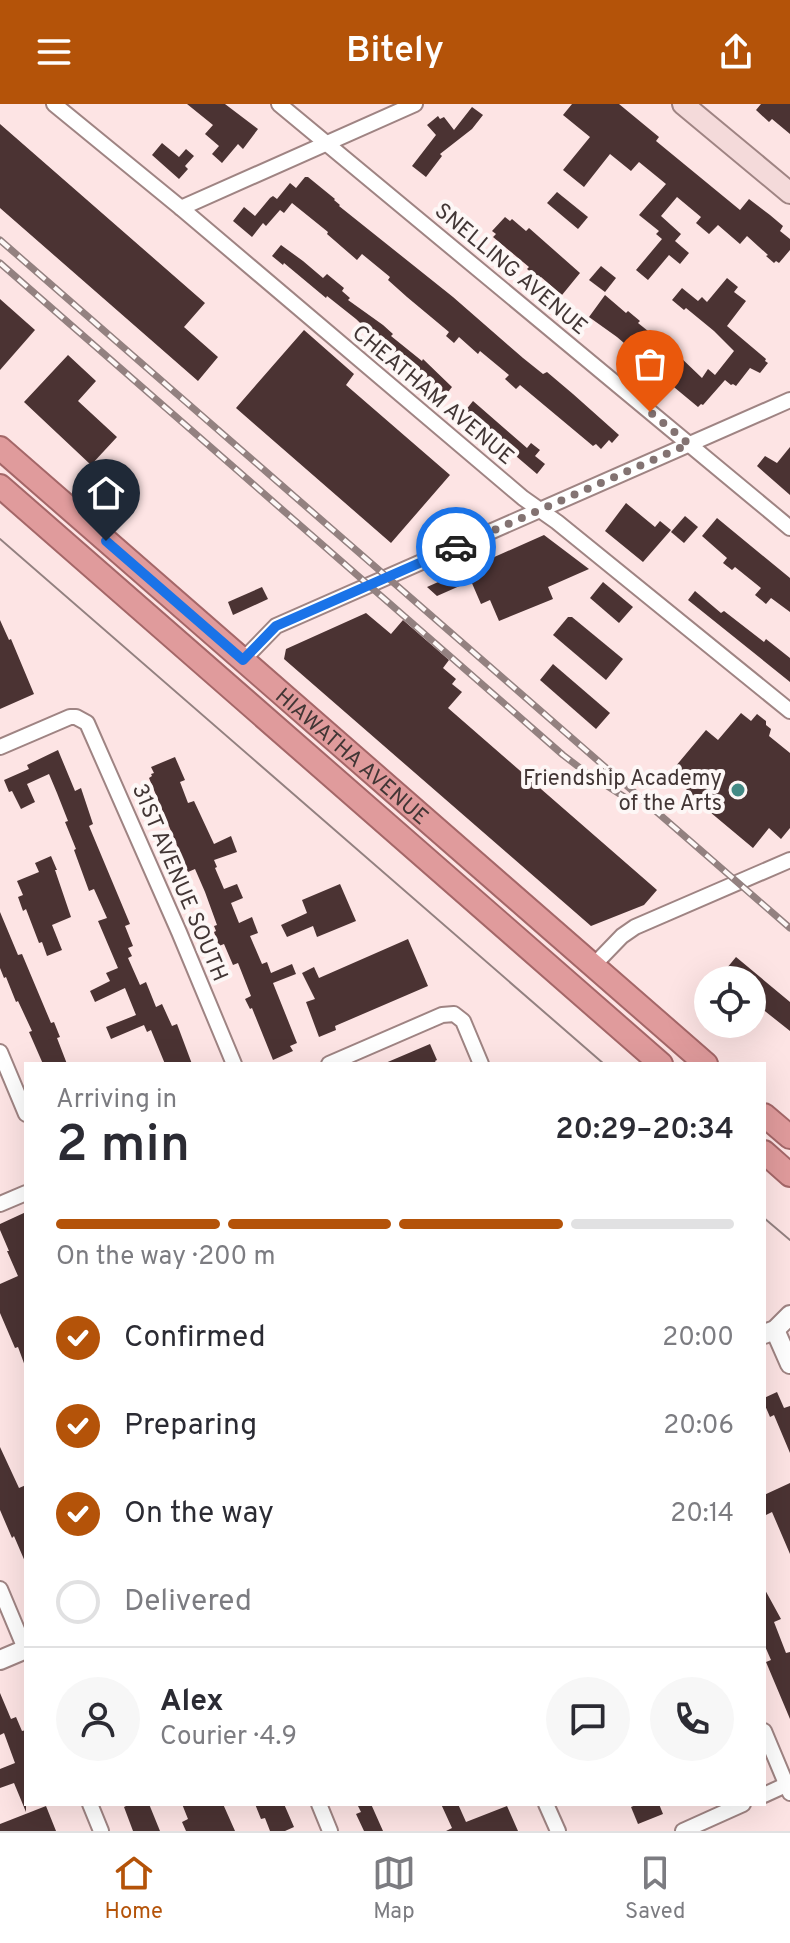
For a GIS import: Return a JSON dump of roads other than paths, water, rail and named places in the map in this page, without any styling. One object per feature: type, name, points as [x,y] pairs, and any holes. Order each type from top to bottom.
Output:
[{"type":"highway","name":"HIAWATHA AVENUE","points":[[0,448],[704,1062]]},
{"type":"highway","name":"HIAWATHA AVENUE","points":[[0,486],[659,1062]]},
{"type":"highway","points":[[766,1117],[790,1137]]},
{"type":"highway","points":[[766,1154],[790,1175]]},
{"type":"main road","points":[[683,104],[790,193]]},
{"type":"street","name":"CHEATHAM AVENUE","points":[[54,104],[523,498],[541,509],[790,711]]},
{"type":"street","name":"SNELLING AVENUE","points":[[279,104],[790,528]]},
{"type":"street","points":[[181,208],[415,104]]},
{"type":"street","points":[[243,660],[276,626],[790,400]]},
{"type":"street","name":"31ST AVENUE SOUTH","points":[[0,747],[70,717],[82,719],[90,727],[233,1062]]},
{"type":"street","points":[[593,966],[635,927],[790,860]]},
{"type":"street","points":[[334,1062],[442,1015],[454,1014],[463,1021],[480,1062]]},
{"type":"street","points":[[0,1052],[24,1109]]},
{"type":"street","points":[[0,1204],[24,1194]]},
{"type":"street","points":[[790,1315],[776,1332],[790,1364]]},
{"type":"street","points":[[0,1589],[24,1645]]},
{"type":"street","points":[[0,1660],[24,1651]]},
{"type":"street","points":[[766,1735],[789,1787],[766,1794]]},
{"type":"street","points":[[91,1806],[101,1831]]},
{"type":"street","points":[[320,1806],[330,1831]]},
{"type":"street","points":[[547,1806],[558,1831]]},
{"type":"street","points":[[683,1831],[739,1806]]},
{"type":"tram line","points":[[0,539],[602,1062]]},
{"type":"tram line","points":[[766,1220],[790,1240]]},
{"type":"railway","points":[[0,240],[790,928]]},
{"type":"railway","points":[[0,263],[563,755],[626,798]]},
{"type":"place","name":"Friendship Academy of the Arts","points":[[738,790]]}]
